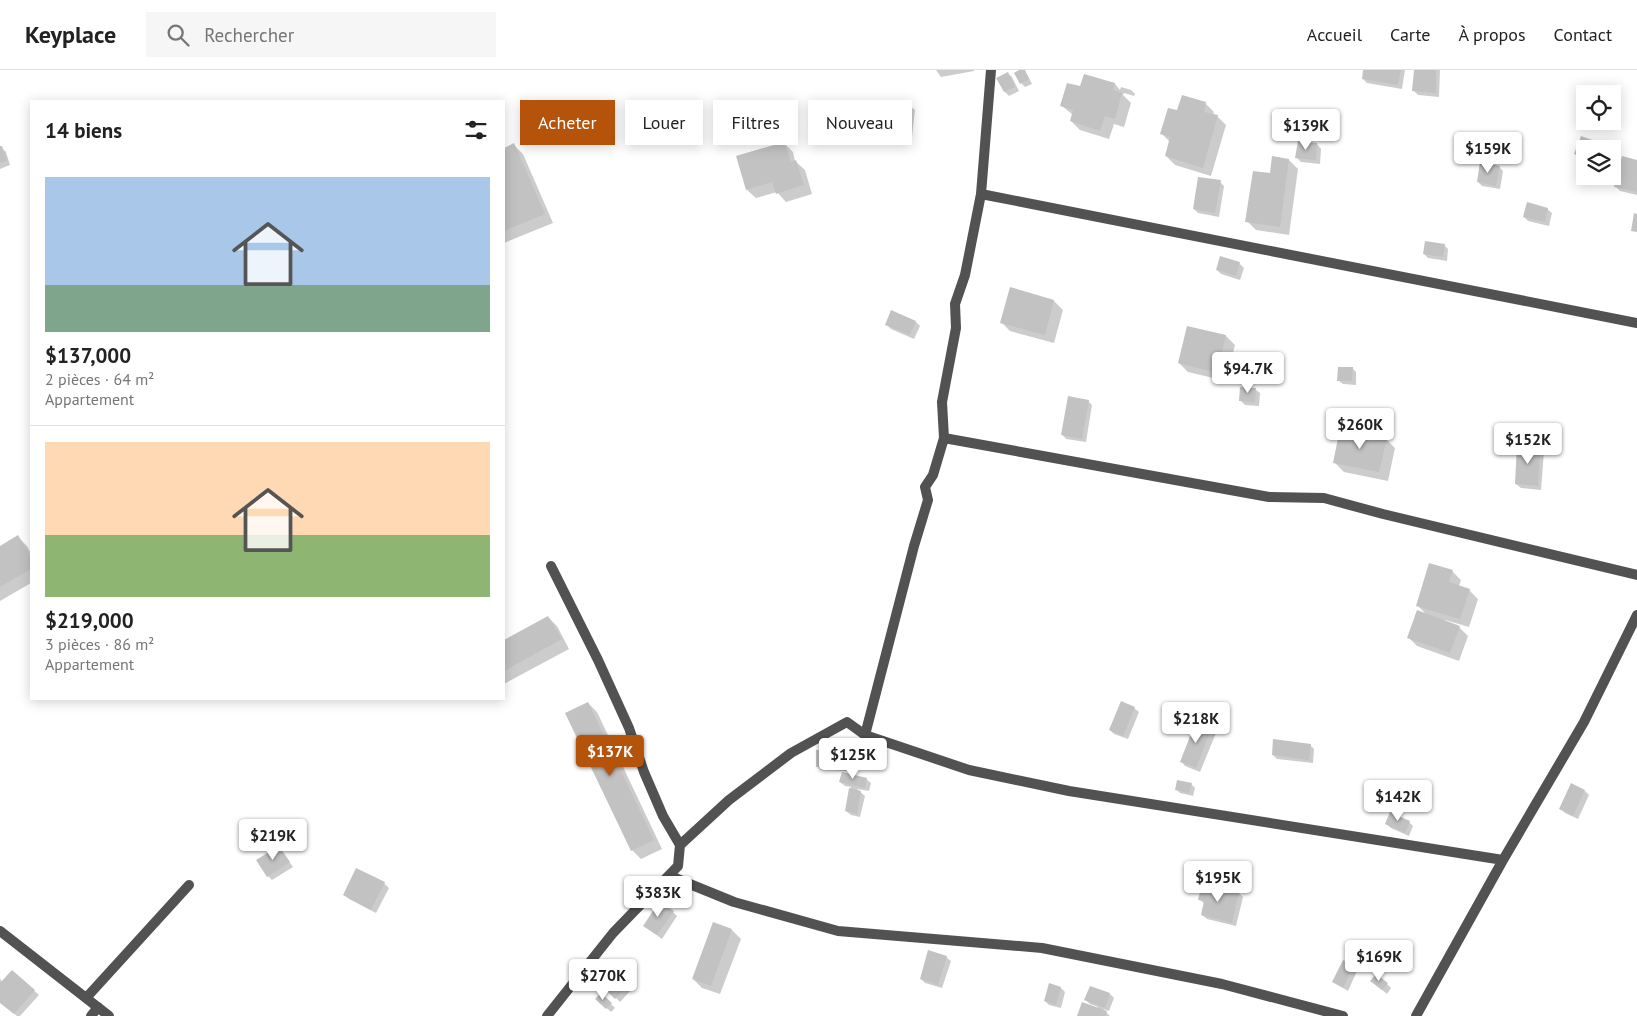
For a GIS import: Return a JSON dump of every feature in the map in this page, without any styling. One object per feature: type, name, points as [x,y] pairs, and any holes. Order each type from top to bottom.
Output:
[{"type":"street","points":[[865,735],[914,546],[928,500],[925,487],[933,475],[944,438],[942,402],[956,328],[955,304],[965,275],[981,194],[991,70]]},
{"type":"street","points":[[981,194],[1637,323]]},
{"type":"street","points":[[944,438],[1268,497],[1324,498],[1637,575]]},
{"type":"street","points":[[547,1016],[613,932],[678,866],[680,845],[663,816],[644,772],[629,728],[598,660],[551,566]]},
{"type":"street","points":[[1416,1016],[1502,860],[1584,722],[1637,614]]},
{"type":"street","points":[[680,845],[728,800],[791,753],[847,722],[865,735],[969,770],[1069,791],[1502,860]]},
{"type":"street","points":[[670,876],[734,902],[838,932],[1042,948],[1222,984],[1343,1016]]},
{"type":"street","points":[[86,998],[188,885]]},
{"type":"street","points":[[0,931],[86,998],[95,1012],[109,1016]]},
{"type":"building","points":[[1019,70],[1025,70],[1029,79],[1020,84],[1014,73]]},
{"type":"building","points":[[1363,70],[1401,70],[1398,85],[1362,79]]},
{"type":"building","points":[[1414,70],[1436,70],[1436,93],[1412,91]]},
{"type":"building","points":[[1008,72],[1015,87],[1004,92],[996,78]]},
{"type":"building","points":[[1084,74],[1115,83],[1113,90],[1122,93],[1115,119],[1105,116],[1100,131],[1070,121],[1073,110],[1060,106],[1067,83],[1080,86]]},
{"type":"building","points":[[1182,95],[1206,102],[1204,112],[1218,115],[1203,168],[1165,156],[1170,137],[1160,134],[1168,108],[1177,110]]},
{"type":"building","points":[[1581,136],[1592,140],[1579,140]]},
{"type":"building","points":[[1298,141],[1317,143],[1316,160],[1295,158]]},
{"type":"building","points":[[514,143],[545,214],[505,231],[505,148]]},
{"type":"building","points":[[774,145],[785,145],[791,162],[796,160],[804,185],[776,194],[772,182],[746,190],[736,156]]},
{"type":"building","points":[[0,146],[2,146],[7,161],[0,163]]},
{"type":"building","points":[[1272,156],[1289,159],[1280,227],[1245,222],[1253,171],[1270,173]]},
{"type":"building","points":[[1622,156],[1637,160],[1637,192],[1614,187],[1615,185],[1621,185]]},
{"type":"building","points":[[1480,162],[1500,166],[1496,186],[1477,182]]},
{"type":"building","points":[[1198,177],[1221,180],[1215,213],[1193,209]]},
{"type":"building","points":[[1527,202],[1548,208],[1545,222],[1523,217]]},
{"type":"building","points":[[1634,213],[1637,214],[1637,232],[1631,231]]},
{"type":"building","points":[[1425,241],[1445,244],[1443,257],[1423,254]]},
{"type":"building","points":[[1220,256],[1240,262],[1236,276],[1216,270]]},
{"type":"building","points":[[1010,287],[1054,300],[1045,335],[1000,323]]},
{"type":"building","points":[[891,310],[916,321],[910,335],[885,325]]},
{"type":"building","points":[[1187,326],[1226,335],[1217,373],[1178,363]]},
{"type":"building","points":[[1338,367],[1353,367],[1352,381],[1337,381]]},
{"type":"building","points":[[1240,387],[1256,388],[1255,402],[1239,401]]},
{"type":"building","points":[[1068,396],[1089,400],[1082,439],[1061,435]]},
{"type":"building","points":[[1340,428],[1387,438],[1379,472],[1333,463]]},
{"type":"building","points":[[1517,444],[1540,445],[1538,486],[1515,484]]},
{"type":"building","points":[[18,535],[30,555],[30,570],[0,587],[0,546]]},
{"type":"building","points":[[1429,563],[1453,570],[1449,582],[1470,589],[1460,619],[1416,606]]},
{"type":"building","points":[[1417,610],[1460,626],[1450,653],[1407,638]]},
{"type":"building","points":[[548,616],[562,639],[505,670],[505,639]]},
{"type":"building","points":[[1121,701],[1135,707],[1123,736],[1109,730]]},
{"type":"building","points":[[588,702],[654,840],[631,851],[565,713]]},
{"type":"building","points":[[1196,721],[1212,727],[1196,768],[1180,762]]},
{"type":"building","points":[[1273,739],[1311,744],[1309,760],[1272,755]]},
{"type":"building","points":[[816,750],[844,750],[843,767],[816,767]]},
{"type":"building","points":[[842,772],[867,778],[865,788],[839,782]]},
{"type":"building","points":[[1177,780],[1192,783],[1189,793],[1175,790]]},
{"type":"building","points":[[1571,783],[1585,790],[1573,816],[1559,809]]},
{"type":"building","points":[[849,788],[861,791],[857,814],[845,811]]},
{"type":"building","points":[[1390,812],[1410,821],[1405,833],[1385,824]]},
{"type":"building","points":[[279,846],[290,862],[267,877],[256,860]]},
{"type":"building","points":[[356,868],[385,882],[371,910],[343,895]]},
{"type":"building","points":[[1202,883],[1239,892],[1232,923],[1201,915],[1204,901],[1198,900]]},
{"type":"building","points":[[659,902],[674,911],[657,935],[643,926]]},
{"type":"building","points":[[713,922],[732,929],[711,986],[692,979]]},
{"type":"building","points":[[928,950],[947,956],[938,985],[920,979]]},
{"type":"building","points":[[1343,960],[1354,965],[1343,988],[1332,982]]},
{"type":"building","points":[[12,970],[35,990],[14,1014],[0,1003],[0,983]]},
{"type":"building","points":[[1376,974],[1388,983],[1382,990],[1370,981]]},
{"type":"building","points":[[618,975],[629,984],[615,999],[605,989]]},
{"type":"building","points":[[1049,983],[1061,987],[1056,1005],[1044,1001]]},
{"type":"building","points":[[1090,986],[1110,993],[1105,1008],[1084,1000]]},
{"type":"building","points":[[601,993],[612,1003],[606,1009],[595,999]]},
{"type":"building","points":[[1082,1002],[1107,1011],[1105,1016],[1077,1016]]}]
